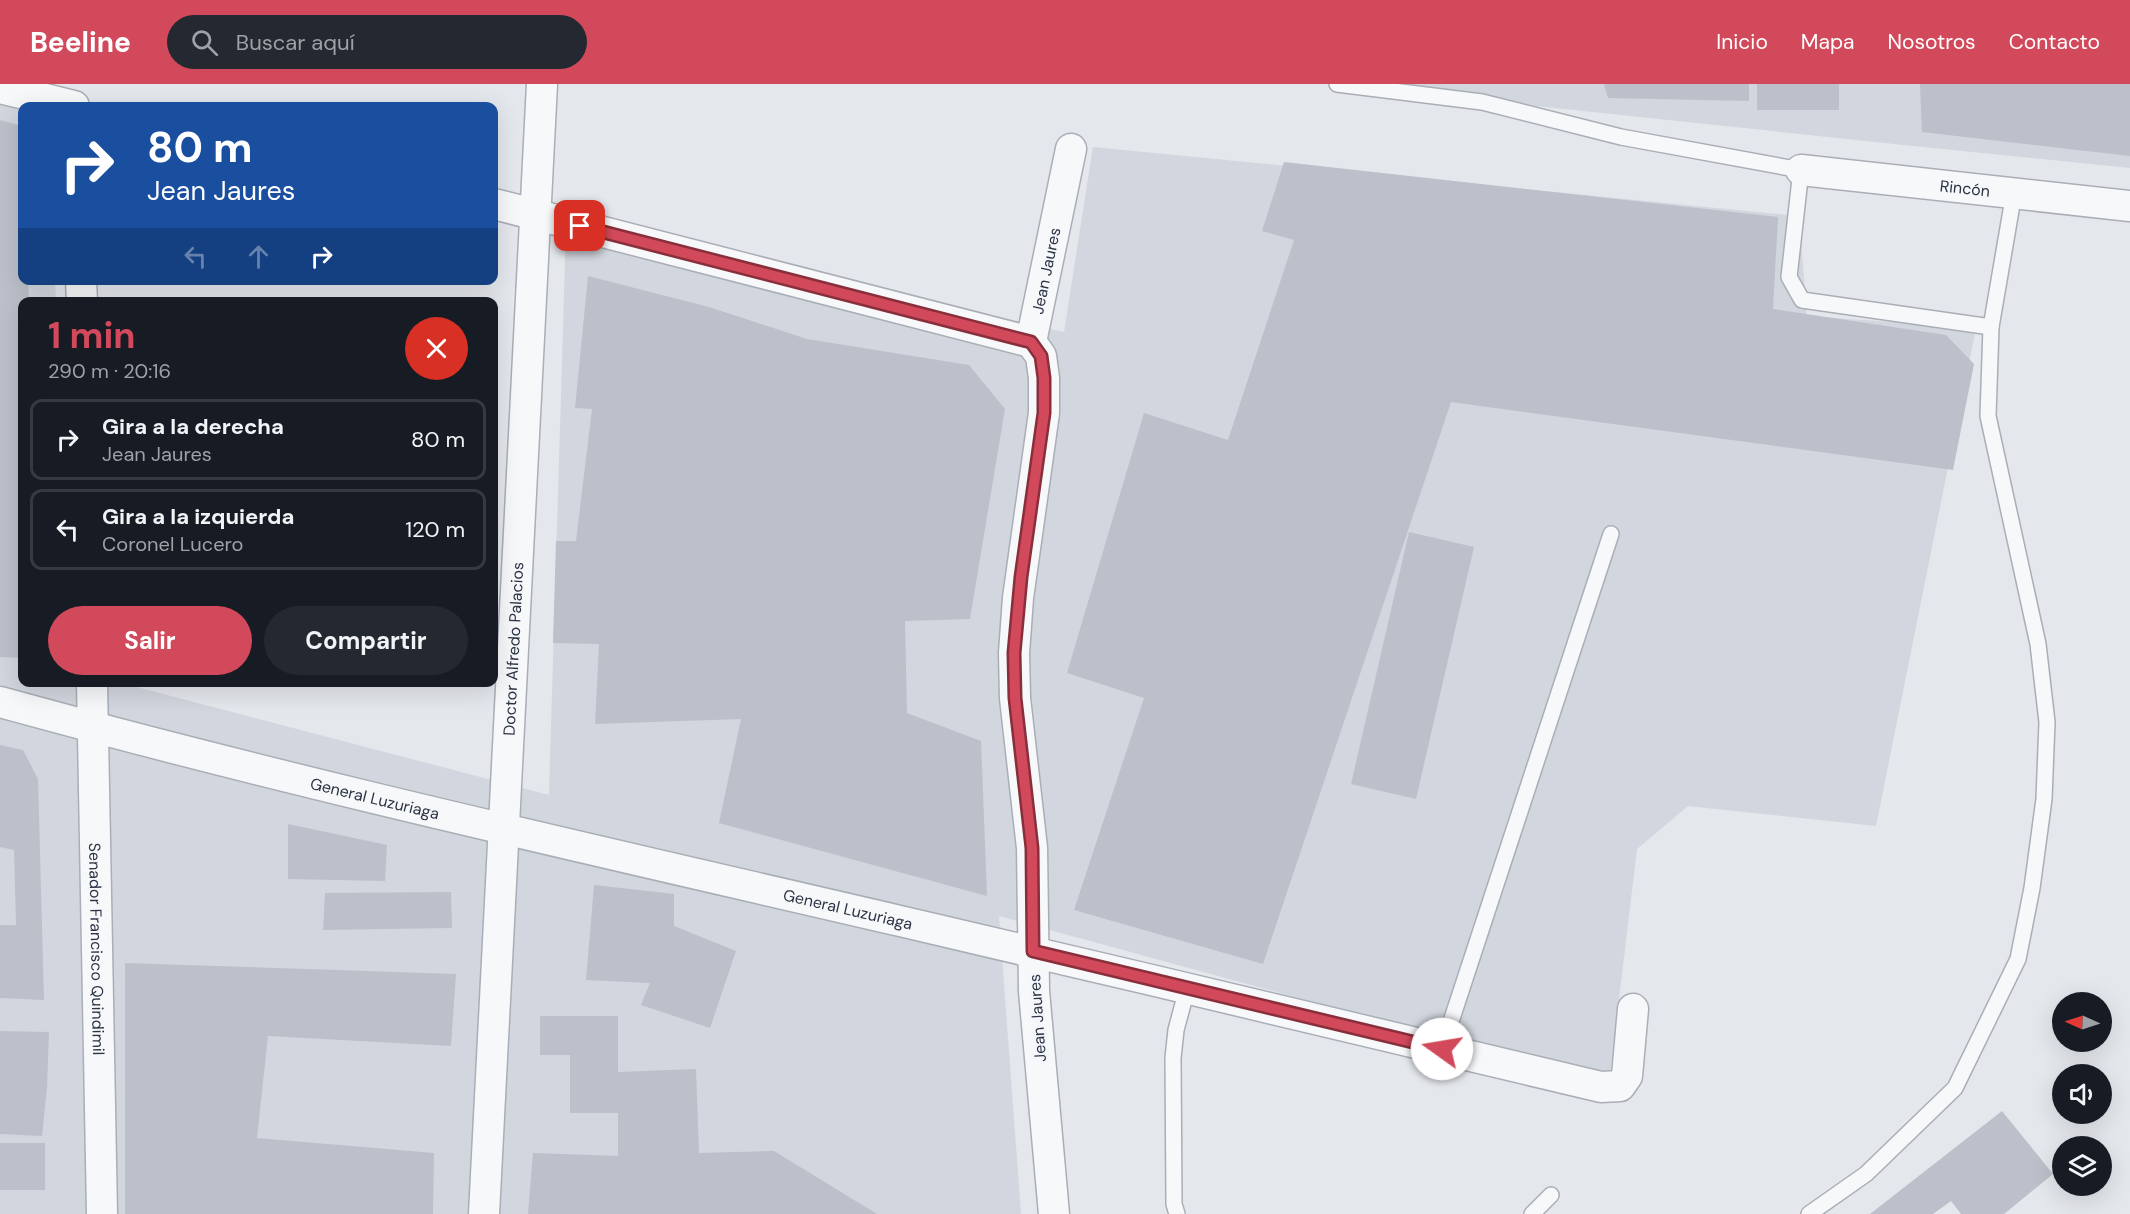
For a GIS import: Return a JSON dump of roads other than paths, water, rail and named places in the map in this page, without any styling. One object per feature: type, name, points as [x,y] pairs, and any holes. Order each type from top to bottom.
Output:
[{"type":"street","points":[[75,102],[76,84]]},
{"type":"street","name":"Doctor Alfredo Palacios","points":[[484,1214],[542,84]]},
{"type":"street","points":[[0,88],[58,102]]},
{"type":"street","name":"Jean Jaures","points":[[1054,1214],[1035,1014],[1032,848],[1015,698],[1014,653],[1021,577],[1044,413],[1044,378],[1041,356],[1031,342],[1071,149]]},
{"type":"street","name":"Rincón","points":[[1801,170],[2130,206]]},
{"type":"street","points":[[498,205],[1031,342]]},
{"type":"street","name":"Senador Francisco Quindimil","points":[[92,687],[102,1214]]},
{"type":"street","name":"General Luzuriaga","points":[[0,702],[93,728],[504,829],[1033,951],[1601,1087],[1620,1086],[1627,1076],[1633,1009]]},
{"type":"lane","points":[[1337,84],[1482,102],[1621,137],[1801,170],[1789,277],[1802,300],[1992,327]]},
{"type":"lane","points":[[1809,1214],[1866,1174],[1955,1088],[2018,959],[2032,888],[2044,800],[2047,722],[2038,644],[1988,416],[1992,327],[2014,193]]},
{"type":"lane","points":[[1442,1049],[1611,534]]},
{"type":"lane","points":[[1177,1214],[1174,1204],[1173,1058],[1176,1030],[1187,989]]},
{"type":"lane","points":[[1532,1214],[1551,1195]]}]
